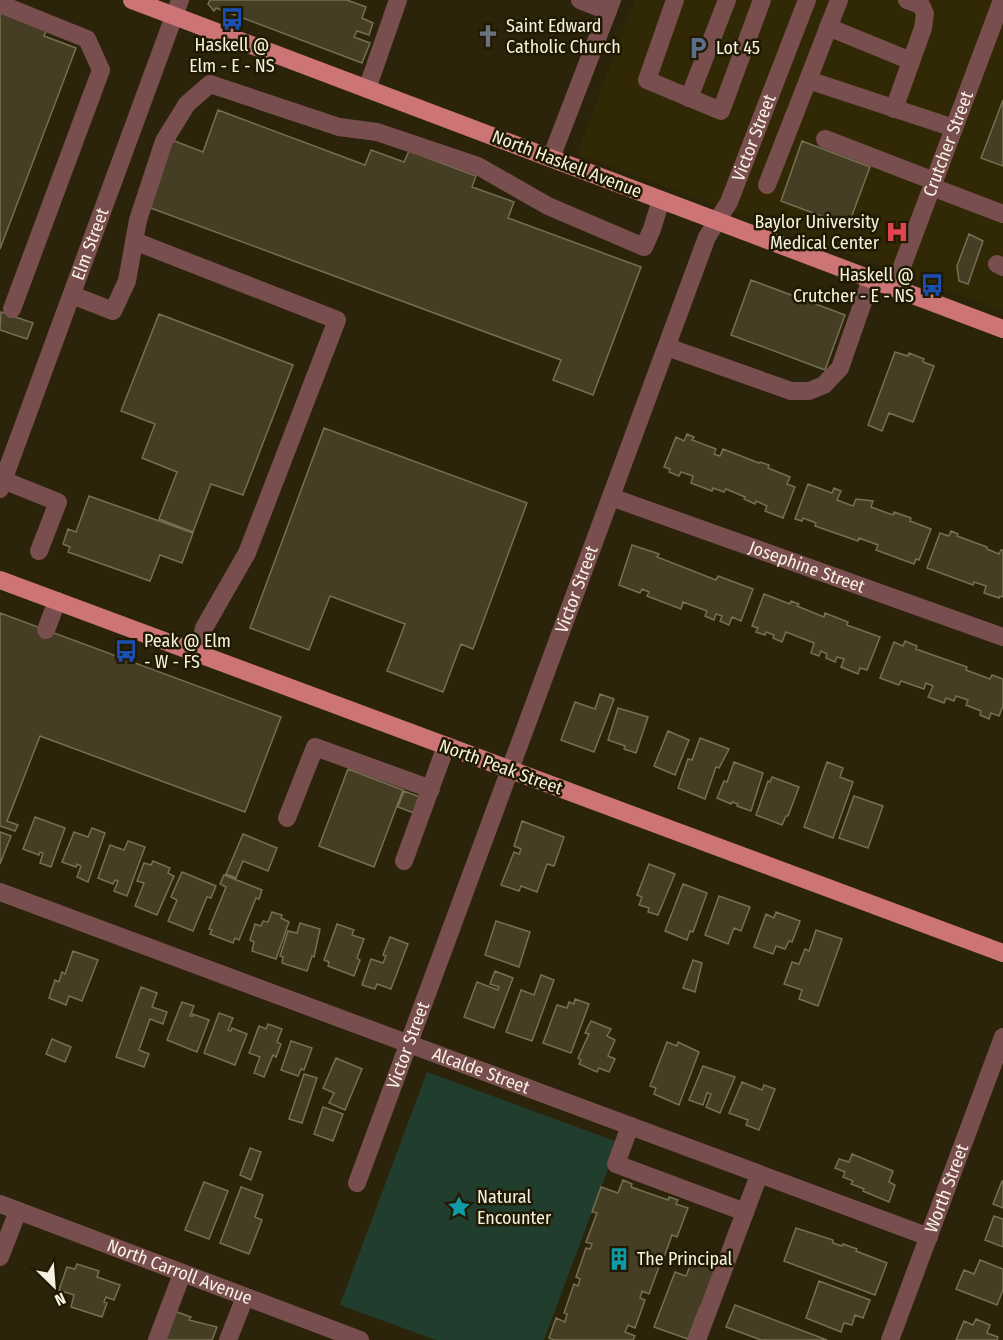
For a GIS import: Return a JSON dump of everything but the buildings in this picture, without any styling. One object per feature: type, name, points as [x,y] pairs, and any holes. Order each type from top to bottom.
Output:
[{"type":"main road","name":"North Haskell Avenue","points":[[132,0],[177,8],[368,89],[1003,329]]},
{"type":"main road","name":"North Peak Street","points":[[0,580],[1003,953]]},
{"type":"street","points":[[368,89],[398,0]]},
{"type":"street","points":[[551,158],[610,5],[580,0]]},
{"type":"street","points":[[675,0],[647,80],[721,111],[762,0]]},
{"type":"street","points":[[689,98],[727,0]]},
{"type":"street","name":"Victor Street","points":[[357,1183],[707,237],[729,202],[807,0]]},
{"type":"street","points":[[767,185],[839,0]]},
{"type":"street","points":[[894,109],[923,28],[925,14],[921,5],[907,0]]},
{"type":"street","name":"Crutcher Street","points":[[894,288],[1002,0]]},
{"type":"street","points":[[0,4],[87,39],[101,70],[12,309]]},
{"type":"street","name":"Elm Street","points":[[3,475],[72,295],[177,8]]},
{"type":"street","points":[[828,27],[911,62]]},
{"type":"street","points":[[808,80],[954,128]]},
{"type":"street","points":[[72,295],[113,311],[127,281],[138,220],[164,141],[187,104],[210,84],[339,127],[377,132],[478,166],[548,206],[644,247],[661,200]]},
{"type":"street","points":[[825,139],[1003,214]]},
{"type":"street","points":[[134,241],[337,320],[247,553],[204,628],[198,653]]},
{"type":"street","points":[[667,347],[791,391],[809,391],[824,385],[840,368],[871,279]]},
{"type":"street","points":[[3,475],[58,502],[39,551]]},
{"type":"street","name":"Josephine Street","points":[[611,497],[1003,637]]},
{"type":"street","points":[[46,630],[57,601]]},
{"type":"street","points":[[404,861],[446,746]]},
{"type":"street","points":[[288,818],[315,747],[431,789]]},
{"type":"street","name":"Alcalde Street","points":[[0,892],[929,1237]]},
{"type":"street","name":"Worth Street","points":[[890,1340],[929,1237],[995,1084],[1003,1039]]},
{"type":"street","points":[[630,1126],[616,1164],[745,1212]]},
{"type":"street","points":[[697,1340],[759,1174]]},
{"type":"street","name":"North Carroll Avenue","points":[[0,1204],[360,1340]]},
{"type":"street","points":[[0,1257],[18,1210]]},
{"type":"street","points":[[158,1340],[182,1274]]},
{"type":"street","points":[[228,1340],[245,1297]]},
{"type":"shaded area","name":"Baylor University Medical Center","points":[[635,0],[1003,0],[1003,311],[577,154]]},
{"type":"green space","points":[[427,1072],[618,1142],[544,1340],[436,1340],[340,1305]]},
{"type":"place","name":"Haskell @ Elm - E - NS","points":[[232,19]]},
{"type":"place","name":"Saint Edward Catholic Church","points":[[488,36]]},
{"type":"place","name":"Lot 45","points":[[698,48]]},
{"type":"place","name":"Baylor University Medical Center","points":[[897,232]]},
{"type":"place","name":"Haskell @ Crutcher - E - NS","points":[[932,285]]},
{"type":"place","name":"Peak @ Elm - W - FS","points":[[126,651]]},
{"type":"place","name":"Natural Encounter","points":[[459,1207]]},
{"type":"place","name":"The Principal","points":[[619,1259]]}]
